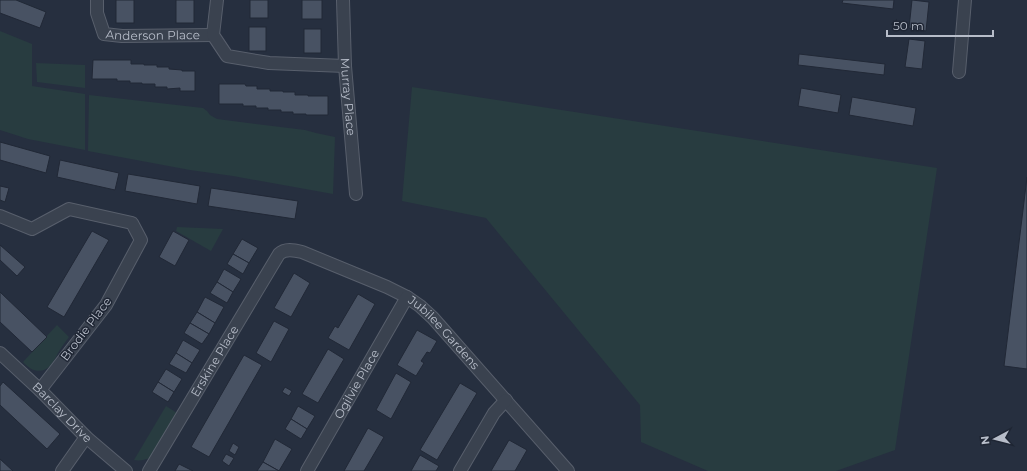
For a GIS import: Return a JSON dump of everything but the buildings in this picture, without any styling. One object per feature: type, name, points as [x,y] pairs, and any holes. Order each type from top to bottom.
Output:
[{"type":"street","name":"Anderson Place","points":[[97,0],[97,13],[104,34],[122,36],[213,35]]},
{"type":"street","points":[[217,0],[213,35],[227,56],[269,63],[345,66]]},
{"type":"street","name":"Murray Place","points":[[343,0],[345,66],[356,194]]},
{"type":"street","points":[[958,72],[965,0]]},
{"type":"street","name":"Brodie Place","points":[[0,216],[32,229],[69,209],[132,222],[141,240],[106,305],[40,390]]},
{"type":"street","name":"Jubilee Gardens","points":[[282,252],[288,250],[302,252],[387,287],[407,297],[420,306],[433,318],[568,471]]},
{"type":"street","name":"Erskine Place","points":[[149,471],[279,254],[282,252]]},
{"type":"street","name":"Ogilvie Place","points":[[307,471],[407,297]]},
{"type":"street","name":"Barclay Drive","points":[[0,353],[40,390],[86,437],[126,471]]},
{"type":"street","points":[[460,471],[494,413],[506,400]]},
{"type":"street","points":[[62,471],[86,437]]},
{"type":"green space","points":[[0,31],[32,44],[32,86],[85,94],[85,150],[28,139],[0,130]]},
{"type":"green space","points":[[36,63],[85,65],[85,88],[37,82]]},
{"type":"green space","points":[[412,87],[937,168],[895,450],[836,471],[708,471],[641,442],[640,405],[486,218],[402,201]]},
{"type":"green space","points":[[89,95],[203,108],[217,119],[305,130],[335,137],[333,194],[88,151]]},
{"type":"green space","points":[[177,227],[223,229],[211,251],[176,231]]},
{"type":"green space","points":[[57,325],[69,337],[49,367],[39,371],[31,369],[23,362]]},
{"type":"green space","points":[[166,406],[177,413],[151,457],[143,460],[134,460]]}]
